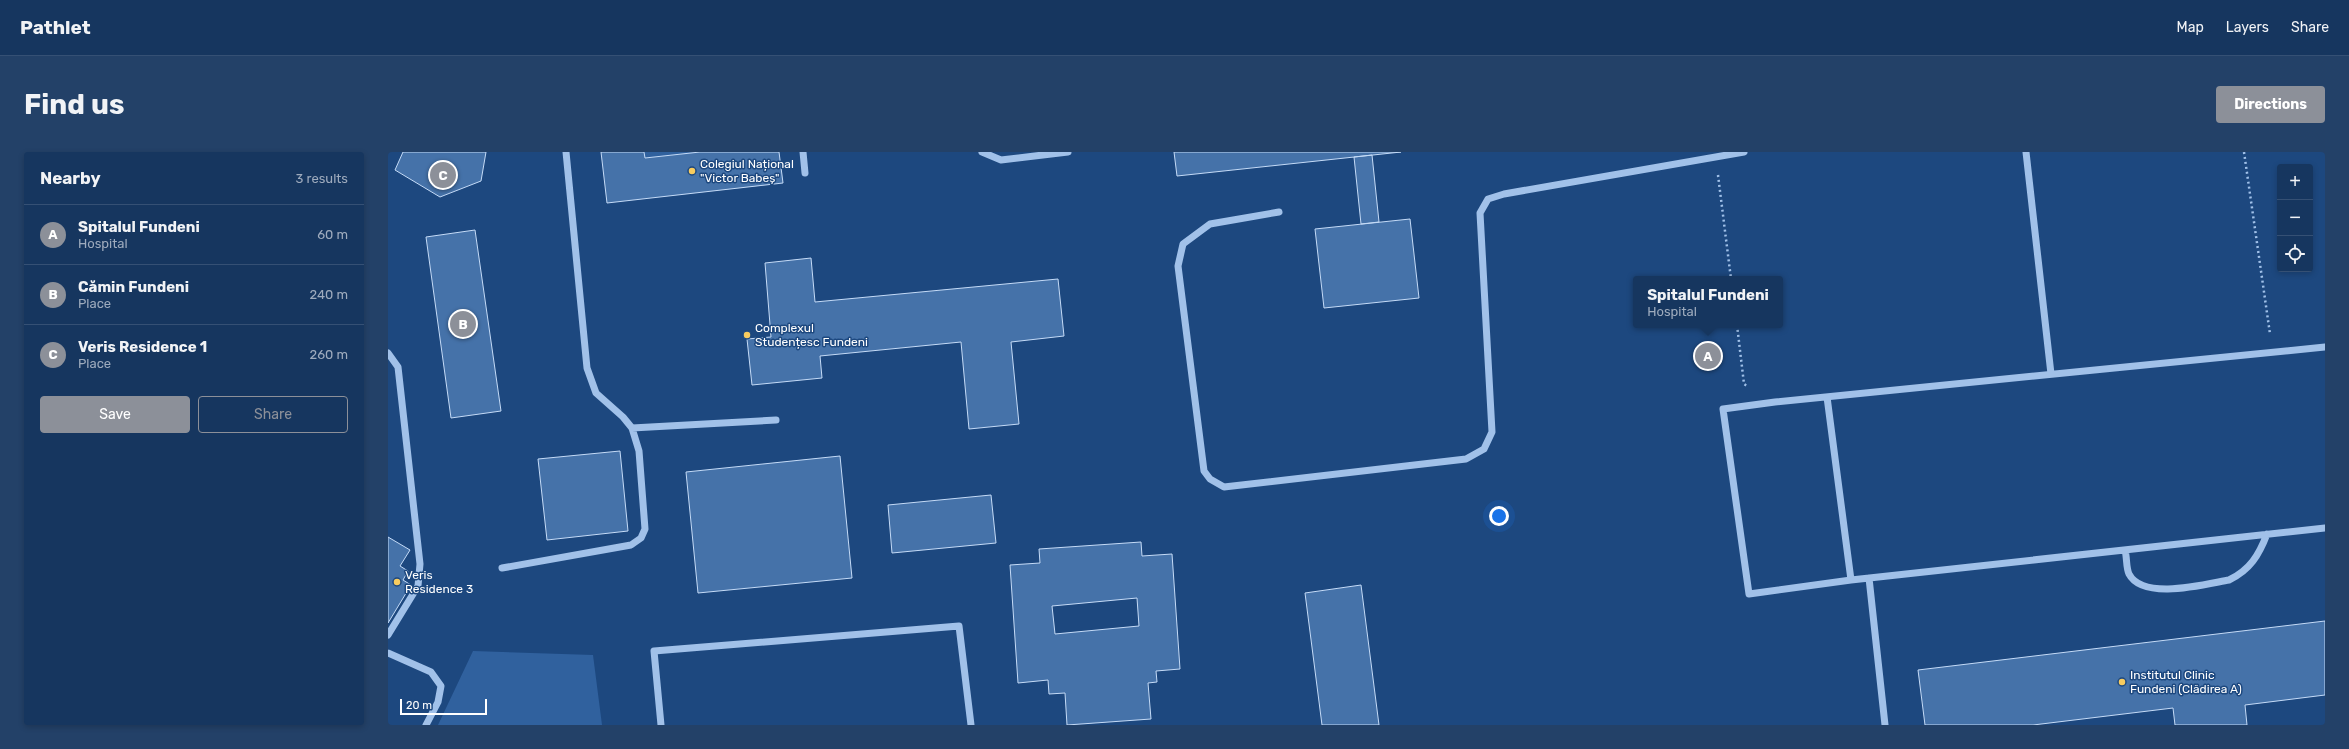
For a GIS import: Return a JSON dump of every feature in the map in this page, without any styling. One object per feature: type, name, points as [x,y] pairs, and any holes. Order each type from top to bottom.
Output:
[{"type":"street","points":[[502,568],[631,545],[641,538],[645,529],[639,451],[632,428],[596,393],[587,368],[566,152]]},
{"type":"street","points":[[803,152],[805,173]]},
{"type":"street","points":[[982,152],[1001,160],[1068,152]]},
{"type":"street","points":[[1279,212],[1210,224],[1183,244],[1178,266],[1204,471],[1210,479],[1224,487],[1466,459],[1484,449],[1492,432],[1480,213],[1488,199],[1504,194],[1743,152]]},
{"type":"street","points":[[2026,152],[2051,374]]},
{"type":"street","points":[[2325,347],[1775,402],[1723,409],[1749,594],[1869,578],[2325,528]]},
{"type":"street","points":[[388,354],[398,367],[420,564],[418,586],[388,635]]},
{"type":"street","points":[[1827,397],[1852,580]]},
{"type":"street","points":[[632,428],[776,420]]},
{"type":"street","points":[[2125,550],[2129,574],[2137,582],[2158,589],[2172,589],[2229,580],[2238,576],[2247,570],[2260,552],[2267,534]]},
{"type":"street","points":[[1869,578],[1885,725]]},
{"type":"street","points":[[661,725],[654,651],[959,626],[971,725]]},
{"type":"street","points":[[388,653],[431,672],[441,686],[438,702],[426,725]]},
{"type":"path","points":[[2244,152],[2272,352]]},
{"type":"path","points":[[1716,157],[1731,276]]},
{"type":"path","points":[[1737,328],[1744,384],[1775,402]]},
{"type":"shaded area","points":[[644,152],[700,152],[645,158]]},
{"type":"shaded area","points":[[473,651],[593,655],[602,725],[438,725]]},
{"type":"building","points":[[403,152],[486,152],[481,181],[440,197],[395,170]]},
{"type":"building","name":"Colegiul Național \"Victor Babeș\"","points":[[601,152],[644,152],[645,158],[700,152],[779,152],[783,183],[607,203]]},
{"type":"building","points":[[1174,152],[1401,152],[1177,176]]},
{"type":"building","points":[[1372,155],[1379,222],[1361,224],[1354,157]]},
{"type":"building","points":[[1410,219],[1419,298],[1324,308],[1315,229]]},
{"type":"building","points":[[475,230],[501,411],[451,418],[426,237]]},
{"type":"building","points":[[811,258],[815,302],[1058,279],[1064,336],[1011,342],[1019,424],[969,429],[961,342],[820,356],[822,378],[752,385],[747,339],[771,337],[765,263]]},
{"type":"building","points":[[620,451],[628,531],[547,540],[538,459]]},
{"type":"building","points":[[840,456],[852,578],[698,593],[686,472]]},
{"type":"building","points":[[991,495],[996,543],[892,553],[888,505]]},
{"type":"building","name":"Veris Residence 3","points":[[388,537],[410,550],[400,566],[408,571],[403,580],[411,585],[388,623]]},
{"type":"building","points":[[1141,542],[1142,556],[1172,554],[1180,669],[1156,671],[1157,682],[1148,683],[1151,719],[1067,725],[1065,693],[1049,694],[1048,680],[1018,683],[1010,565],[1040,563],[1039,549]],"holes":[[[1137,598],[1139,626],[1055,634],[1052,606]]]},
{"type":"building","points":[[1361,585],[1379,725],[1322,725],[1305,593]]},
{"type":"building","name":"Institutul Clinic Fundeni (Clădirea A)","points":[[2325,621],[2325,695],[2245,705],[2247,725],[2175,725],[2173,708],[2033,725],[1925,725],[1918,670]]},
{"type":"place","name":"Colegiul Național \"Victor Babeș\"","points":[[692,171]]},
{"type":"place","name":"Veris Residence 1","points":[[443,175]]},
{"type":"place","name":"Cămin Fundeni","points":[[463,324]]},
{"type":"place","name":"Complexul Studențesc Fundeni","points":[[747,335]]},
{"type":"place","name":"Spitalul Fundeni","points":[[1708,356]]},
{"type":"place","name":"Veris Residence 3","points":[[397,582]]},
{"type":"place","name":"Institutul Clinic Fundeni (Clădirea A)","points":[[2122,682]]}]
